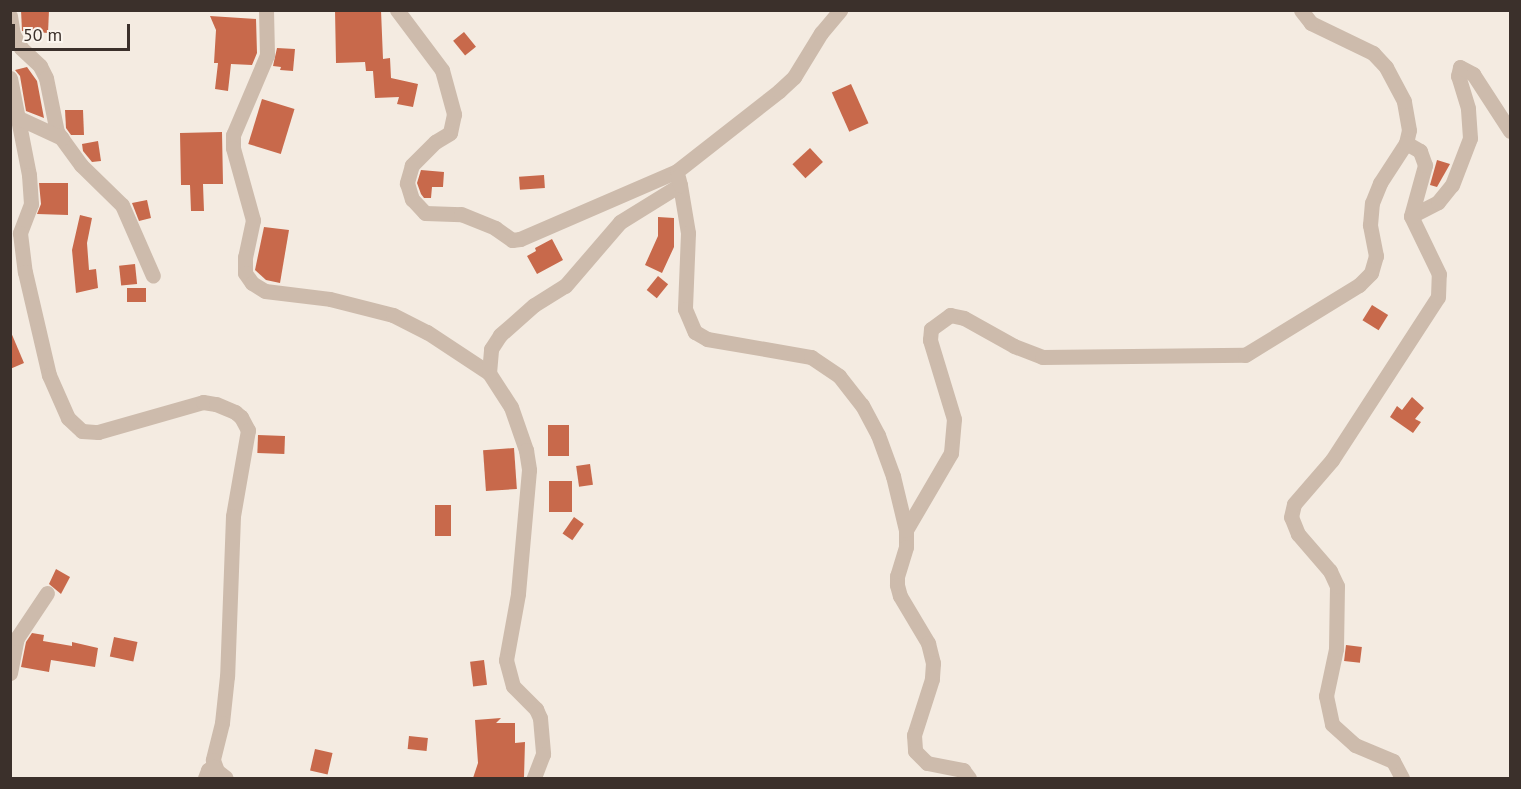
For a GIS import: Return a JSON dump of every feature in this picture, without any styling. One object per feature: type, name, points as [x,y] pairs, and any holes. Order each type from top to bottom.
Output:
[{"type":"street","points":[[266,10],[267,55],[233,135],[233,148],[253,220],[245,258],[245,273],[252,282],[265,291],[330,299],[393,315],[427,332],[489,373],[511,407],[526,450],[529,470],[518,594],[506,660],[513,686],[536,709],[540,718],[543,754],[534,778]]},
{"type":"street","points":[[397,10],[442,70],[454,114],[450,133],[419,158],[410,172],[407,183],[412,199],[425,213],[461,214],[495,228],[512,240],[520,239],[678,178]]},
{"type":"street","points":[[489,373],[490,349],[501,335],[534,305],[565,286],[620,222],[678,178],[794,77],[821,33],[840,10]]},
{"type":"street","points":[[906,530],[951,453],[954,418],[930,340],[931,329],[950,315],[964,318],[1014,346],[1042,357],[1245,355],[1359,285],[1371,273],[1376,256],[1370,225],[1372,203],[1380,183],[1406,143],[1409,130],[1404,101],[1386,67],[1372,53],[1311,23],[1301,10]]},
{"type":"street","points":[[10,16],[13,34],[21,48],[40,66],[46,78],[56,126],[62,138],[81,165],[122,205],[153,276]]},
{"type":"street","points":[[1411,216],[1438,202],[1452,185],[1470,138],[1468,108],[1458,73],[1460,67],[1473,74],[1510,131]]},
{"type":"street","points":[[10,78],[14,116],[26,152],[30,197],[28,214],[20,233],[25,272],[49,375],[68,418],[82,431],[98,432],[203,402],[216,404],[235,412],[241,417],[248,430],[246,456],[233,516],[230,632],[222,723],[213,752],[210,773],[226,778]]},
{"type":"street","points":[[14,116],[62,138]]},
{"type":"street","points":[[1402,778],[1393,761],[1355,745],[1332,724],[1326,696],[1336,649],[1337,586],[1330,571],[1298,534],[1291,517],[1294,504],[1332,460],[1438,297],[1439,274],[1411,216],[1425,165],[1420,151],[1406,143]]},
{"type":"street","points":[[678,178],[688,233],[685,309],[695,332],[707,339],[811,357],[839,376],[861,405],[878,435],[893,476],[906,530],[906,547],[897,576],[897,585],[900,596],[928,643],[933,663],[932,679],[914,735],[915,751],[927,763],[963,770],[969,778]]},
{"type":"street","points":[[10,673],[18,638],[47,593]]},
{"type":"building","points":[[21,10],[49,10],[48,33],[22,31]]},
{"type":"building","points":[[335,10],[381,10],[383,59],[390,58],[391,78],[418,84],[413,107],[397,104],[399,97],[375,98],[373,71],[366,71],[365,62],[336,63]]},
{"type":"building","points":[[210,16],[256,19],[257,53],[252,65],[231,64],[228,91],[215,89],[218,63],[214,63],[216,30]]},
{"type":"building","points":[[464,32],[476,47],[465,56],[453,41]]},
{"type":"building","points":[[277,48],[295,49],[293,71],[280,70],[281,67],[273,66]]},
{"type":"building","points":[[27,67],[37,81],[44,118],[26,111],[20,76],[15,70]]},
{"type":"building","points":[[851,84],[868,123],[849,132],[832,93]]},
{"type":"building","points":[[262,99],[295,109],[281,154],[248,144]]},
{"type":"building","points":[[65,110],[83,110],[84,135],[71,135],[66,128]]},
{"type":"building","points":[[222,132],[223,184],[203,184],[204,211],[191,211],[190,185],[181,185],[180,133]]},
{"type":"building","points":[[98,141],[101,161],[92,162],[83,151],[82,144]]},
{"type":"building","points":[[810,148],[823,162],[805,178],[792,164]]},
{"type":"building","points":[[1437,160],[1450,164],[1437,187],[1430,185]]},
{"type":"building","points":[[421,170],[444,172],[443,187],[432,187],[431,198],[424,198],[417,183]]},
{"type":"building","points":[[544,175],[545,188],[520,190],[519,177]]},
{"type":"building","points":[[39,183],[68,183],[68,215],[37,214],[41,204]]},
{"type":"building","points":[[147,200],[151,218],[139,221],[132,203]]},
{"type":"building","points":[[80,215],[92,218],[87,243],[89,270],[96,269],[98,288],[76,293],[72,250]]},
{"type":"building","points":[[658,217],[674,218],[674,247],[662,273],[645,265],[658,236]]},
{"type":"building","points":[[264,227],[289,230],[280,283],[266,280],[255,270]]},
{"type":"building","points":[[552,239],[563,260],[537,274],[527,256],[536,251],[535,248]]},
{"type":"building","points":[[135,264],[137,284],[121,286],[119,266]]},
{"type":"building","points":[[658,276],[668,284],[657,298],[647,290]]},
{"type":"building","points":[[127,288],[146,288],[146,302],[127,302]]},
{"type":"building","points":[[1372,305],[1388,315],[1379,330],[1362,320]]},
{"type":"building","points":[[10,330],[24,363],[10,369]]},
{"type":"building","points":[[1412,397],[1424,408],[1415,419],[1421,422],[1413,433],[1390,417],[1397,406],[1402,410]]},
{"type":"building","points":[[548,425],[569,425],[569,456],[548,456]]},
{"type":"building","points":[[258,435],[285,436],[284,454],[257,453]]},
{"type":"building","points":[[514,448],[517,489],[486,491],[483,450]]},
{"type":"building","points":[[590,464],[593,485],[579,487],[576,466]]},
{"type":"building","points":[[549,481],[572,481],[572,512],[549,512]]},
{"type":"building","points":[[435,505],[451,505],[451,536],[435,536]]},
{"type":"building","points":[[574,517],[584,524],[572,540],[563,533]]},
{"type":"building","points":[[56,569],[70,577],[61,594],[49,584]]},
{"type":"building","points":[[32,633],[44,635],[43,641],[72,646],[72,642],[98,648],[95,667],[51,660],[49,672],[21,667],[26,642]]},
{"type":"building","points":[[114,637],[137,642],[133,662],[110,657]]},
{"type":"building","points":[[1346,645],[1362,647],[1360,663],[1344,661]]},
{"type":"building","points":[[484,660],[487,685],[473,687],[470,662]]},
{"type":"building","points":[[501,718],[496,723],[515,723],[515,743],[525,742],[524,778],[473,778],[478,763],[475,720]]},
{"type":"building","points":[[409,736],[428,738],[427,751],[408,749]]},
{"type":"building","points":[[315,749],[333,753],[328,774],[310,770]]}]
